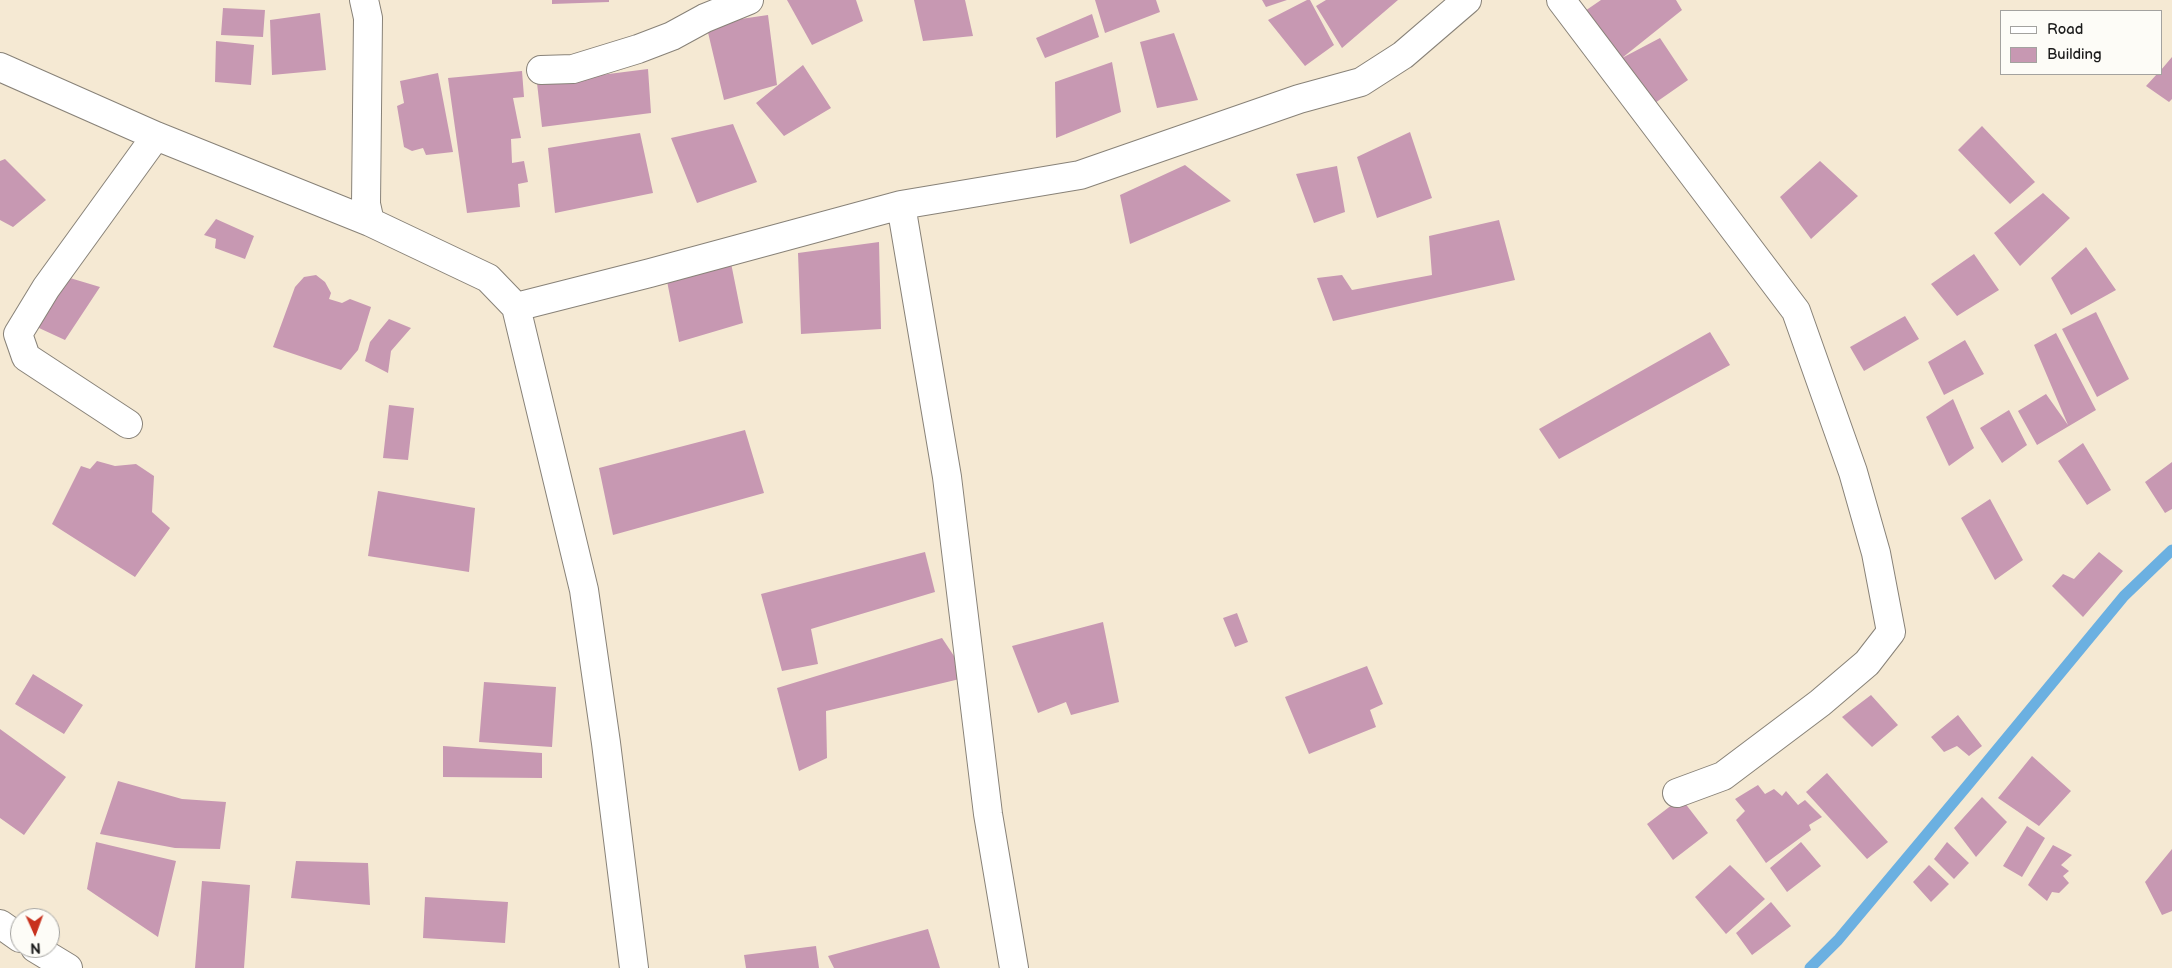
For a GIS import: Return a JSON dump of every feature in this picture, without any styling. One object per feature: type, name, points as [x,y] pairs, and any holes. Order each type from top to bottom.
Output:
[{"type":"street","points":[[364,0],[368,18],[366,204],[370,222]]},
{"type":"street","points":[[541,70],[573,69],[638,49],[672,36],[705,18],[749,0]]},
{"type":"street","points":[[516,307],[901,205],[1080,175],[1271,108],[1361,82],[1403,55],[1467,0]]},
{"type":"street","points":[[1561,0],[1796,311],[1853,472],[1876,553],[1891,632],[1867,663],[1783,731],[1723,776],[1677,793]]},
{"type":"street","points":[[0,67],[156,136],[370,222],[488,278],[516,307],[584,590],[618,828],[634,968]]},
{"type":"street","points":[[128,424],[26,357],[18,334],[46,288],[156,136]]},
{"type":"street","points":[[901,205],[947,477],[988,814],[1014,968]]},
{"type":"street","points":[[52,958],[68,968]]},
{"type":"building","points":[[552,0],[609,0],[609,2],[552,4]]},
{"type":"building","points":[[787,0],[856,0],[863,21],[812,45]]},
{"type":"building","points":[[914,0],[965,0],[973,36],[923,41]]},
{"type":"building","points":[[1095,0],[1156,0],[1160,12],[1105,33]]},
{"type":"building","points":[[1262,0],[1287,0],[1266,7]]},
{"type":"building","points":[[1310,0],[1334,45],[1305,66],[1268,20]]},
{"type":"building","points":[[1326,0],[1398,0],[1342,48],[1316,6]]},
{"type":"building","points":[[1601,0],[1676,0],[1682,10],[1622,58],[1582,13]]},
{"type":"building","points":[[223,8],[265,10],[263,37],[221,35]]},
{"type":"building","points":[[320,13],[326,70],[272,75],[270,20]]},
{"type":"building","points":[[1092,14],[1099,37],[1045,58],[1036,38]]},
{"type":"building","points":[[768,15],[777,85],[724,100],[706,24]]},
{"type":"building","points":[[1174,33],[1198,100],[1157,108],[1140,42]]},
{"type":"building","points":[[1660,38],[1688,80],[1655,103],[1622,58]]},
{"type":"building","points":[[216,41],[254,45],[251,85],[215,82]]},
{"type":"building","points":[[2172,57],[2172,99],[2169,102],[2146,86],[2156,75],[2162,75],[2162,69]]},
{"type":"building","points":[[1112,62],[1121,112],[1056,138],[1055,82]]},
{"type":"building","points":[[803,65],[831,108],[784,136],[756,103]]},
{"type":"building","points":[[648,69],[651,113],[542,127],[537,83]]},
{"type":"building","points":[[522,71],[524,97],[513,98],[521,138],[511,139],[512,163],[524,161],[528,182],[518,184],[520,207],[467,213],[448,78]]},
{"type":"building","points":[[438,73],[453,152],[426,155],[423,148],[412,151],[404,147],[397,106],[404,103],[400,81]]},
{"type":"building","points":[[733,124],[757,182],[697,203],[671,138]]},
{"type":"building","points":[[1982,126],[2035,182],[2010,204],[1958,150]]},
{"type":"building","points":[[1410,132],[1432,198],[1377,218],[1357,157]]},
{"type":"building","points":[[640,133],[653,193],[555,213],[548,148]]},
{"type":"building","points":[[5,159],[46,200],[13,227],[0,220],[0,161]]},
{"type":"building","points":[[1820,161],[1858,196],[1811,239],[1780,197]]},
{"type":"building","points":[[1185,165],[1231,201],[1130,244],[1120,195]]},
{"type":"building","points":[[1337,166],[1345,212],[1314,223],[1296,174]]},
{"type":"building","points":[[2043,193],[2070,218],[2020,266],[1994,233]]},
{"type":"building","points":[[216,219],[254,236],[245,259],[215,248],[216,239],[204,235]]},
{"type":"building","points":[[1499,220],[1515,280],[1333,321],[1317,278],[1342,275],[1352,290],[1432,275],[1429,236]]},
{"type":"building","points":[[879,242],[881,329],[801,334],[798,253]]},
{"type":"building","points":[[2086,247],[2116,290],[2071,315],[2051,278]]},
{"type":"building","points":[[1974,254],[1999,290],[1957,316],[1931,284]]},
{"type":"building","points":[[730,258],[743,323],[679,342],[666,276]]},
{"type":"building","points":[[316,275],[325,282],[331,293],[329,299],[342,303],[350,299],[371,307],[358,350],[341,370],[273,347],[295,287],[304,277]]},
{"type":"building","points":[[70,278],[100,287],[65,340],[26,322]]},
{"type":"building","points":[[2096,312],[2129,379],[2097,397],[2062,329]]},
{"type":"building","points":[[1905,316],[1919,339],[1864,371],[1850,347]]},
{"type":"building","points":[[389,319],[411,328],[391,351],[388,373],[365,361],[370,342]]},
{"type":"building","points":[[1710,332],[1730,365],[1559,459],[1539,429]]},
{"type":"building","points":[[2056,333],[2096,410],[2037,445],[2018,411],[2046,394],[2068,425],[2034,345]]},
{"type":"building","points":[[1965,340],[1984,374],[1944,395],[1928,362]]},
{"type":"building","points":[[1953,399],[1974,448],[1949,466],[1926,417]]},
{"type":"building","points":[[389,405],[414,408],[408,460],[383,458]]},
{"type":"building","points":[[2009,410],[2027,445],[2002,463],[1980,428]]},
{"type":"building","points":[[745,430],[764,493],[613,535],[599,468]]},
{"type":"building","points":[[2083,443],[2111,490],[2087,505],[2058,461]]},
{"type":"building","points":[[97,461],[115,466],[136,464],[154,476],[152,512],[170,528],[135,577],[52,524],[81,466],[90,469]]},
{"type":"building","points":[[2172,462],[2172,509],[2165,513],[2145,482]]},
{"type":"building","points":[[378,491],[475,508],[469,572],[368,556]]},
{"type":"building","points":[[1990,499],[2023,560],[1995,580],[1961,518]]},
{"type":"building","points":[[925,552],[935,592],[811,629],[818,664],[782,671],[761,594]]},
{"type":"building","points":[[2099,552],[2123,571],[2083,617],[2052,586],[2063,574],[2074,579]]},
{"type":"building","points":[[1237,613],[1248,642],[1235,647],[1223,618]]},
{"type":"building","points":[[1103,622],[1119,702],[1071,715],[1066,702],[1038,713],[1012,646]]},
{"type":"building","points":[[942,638],[968,677],[826,711],[827,758],[799,771],[777,688]]},
{"type":"building","points":[[1367,666],[1383,704],[1370,710],[1376,727],[1309,754],[1285,697]]},
{"type":"building","points":[[33,674],[83,705],[64,734],[15,704]]},
{"type":"building","points":[[484,682],[556,687],[552,747],[479,742]]},
{"type":"building","points":[[1871,695],[1898,725],[1872,747],[1842,717]]},
{"type":"building","points":[[1958,715],[1982,746],[1969,756],[1957,746],[1944,752],[1931,737]]},
{"type":"building","points":[[0,729],[66,777],[24,835],[0,818]]},
{"type":"building","points":[[443,746],[542,753],[542,778],[443,777]]},
{"type":"building","points":[[2032,756],[2071,791],[2039,826],[1998,798]]},
{"type":"building","points":[[1827,773],[1888,842],[1867,859],[1806,792]]},
{"type":"building","points":[[118,781],[182,799],[226,802],[220,849],[175,848],[100,834]]},
{"type":"building","points":[[1758,785],[1765,794],[1774,789],[1782,796],[1786,791],[1798,805],[1805,800],[1822,817],[1809,825],[1811,830],[1766,863],[1736,820],[1745,811],[1735,799]]},
{"type":"building","points":[[1982,797],[2007,822],[1976,857],[1954,828]]},
{"type":"building","points":[[1681,798],[1708,833],[1673,860],[1647,824]]},
{"type":"building","points":[[2027,826],[2045,838],[2022,877],[2003,866]]},
{"type":"building","points":[[96,842],[176,861],[158,937],[87,889]]},
{"type":"building","points":[[1801,842],[1821,866],[1787,892],[1770,868]]},
{"type":"building","points":[[1947,842],[1969,863],[1954,879],[1934,859]]},
{"type":"building","points":[[2053,845],[2072,855],[2061,865],[2069,871],[2063,876],[2069,883],[2059,893],[2052,892],[2047,901],[2028,885]]},
{"type":"building","points":[[2172,849],[2172,911],[2162,915],[2145,882]]},
{"type":"building","points":[[296,861],[368,863],[370,905],[291,898]]},
{"type":"building","points":[[1730,865],[1765,899],[1726,934],[1695,897]]},
{"type":"building","points":[[1929,865],[1949,884],[1931,902],[1913,882]]},
{"type":"building","points":[[202,881],[250,885],[244,968],[195,968]]},
{"type":"building","points":[[425,897],[508,902],[505,943],[423,938]]},
{"type":"building","points":[[1771,902],[1791,926],[1752,955],[1736,933]]},
{"type":"building","points":[[928,929],[940,968],[834,968],[828,956]]},
{"type":"building","points":[[816,946],[819,968],[746,968],[744,955]]},
{"type":"waterway","points":[[1810,968],[1838,940],[2124,596],[2172,550]]}]
